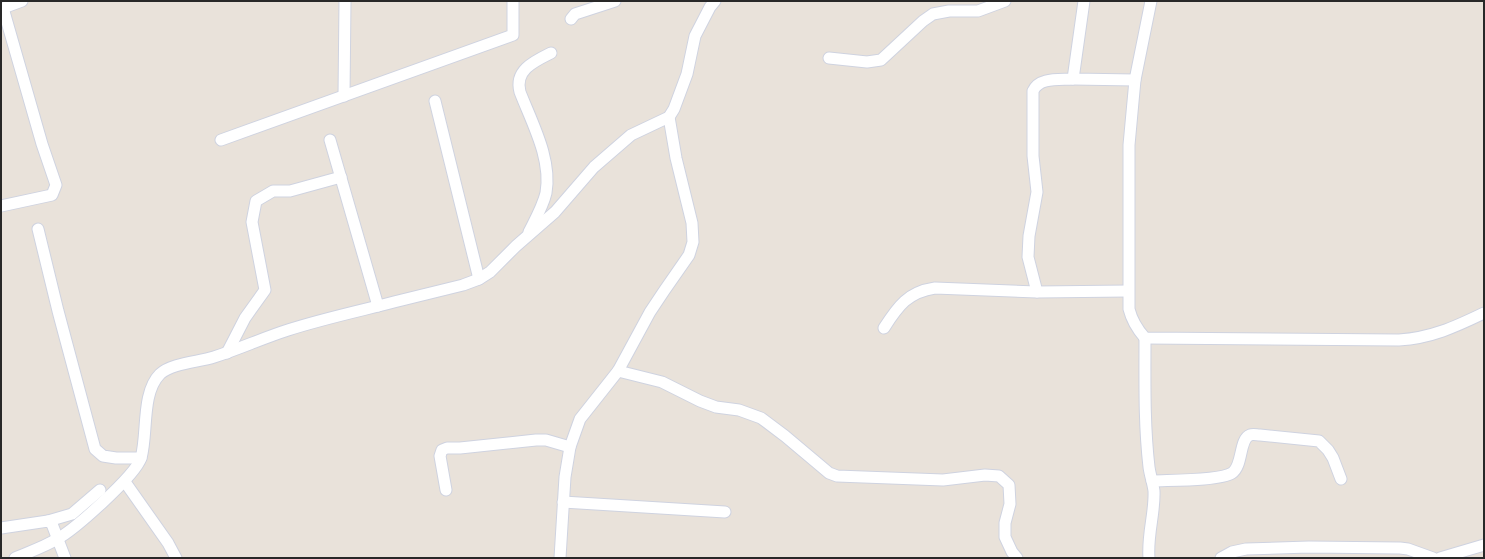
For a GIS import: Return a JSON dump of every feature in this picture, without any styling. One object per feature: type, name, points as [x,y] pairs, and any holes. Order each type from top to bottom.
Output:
[{"type":"street","points":[[1,206],[52,195],[56,185],[42,144],[3,8],[22,1]]},
{"type":"street","points":[[344,96],[345,1]]},
{"type":"street","points":[[221,140],[513,35],[513,1]]},
{"type":"street","points":[[571,19],[575,14],[615,1]]},
{"type":"street","points":[[15,558],[58,539],[94,510],[125,482],[136,468],[141,458],[145,417],[151,389],[161,373],[175,366],[213,358],[288,330],[464,285],[480,279],[490,272],[554,212],[594,167],[631,135],[669,117],[674,109],[686,74],[695,36],[710,7],[715,1]]},
{"type":"street","points":[[829,58],[867,62],[881,60],[923,20],[933,14],[949,11],[978,11],[1005,1]]},
{"type":"street","points":[[1073,79],[1084,1]]},
{"type":"street","points":[[1149,558],[1149,533],[1154,500],[1149,467],[1145,404],[1146,338],[1137,328],[1131,317],[1128,309],[1128,291],[1129,145],[1135,80],[1151,1]]},
{"type":"street","points":[[527,236],[546,194],[548,178],[545,159],[536,131],[520,92],[519,82],[524,71],[530,64],[551,53]]},
{"type":"street","points":[[1037,292],[1028,257],[1029,236],[1037,192],[1033,156],[1033,91],[1035,86],[1042,81],[1073,79],[1135,80]]},
{"type":"street","points":[[436,101],[480,279]]},
{"type":"street","points":[[560,558],[565,477],[570,447],[580,419],[618,371],[650,312],[689,255],[693,242],[692,223],[676,158],[669,117]]},
{"type":"street","points":[[330,140],[378,306]]},
{"type":"street","points":[[227,353],[245,318],[265,290],[252,222],[256,201],[273,191],[290,191],[341,177]]},
{"type":"street","points":[[38,229],[58,311],[95,449],[102,456],[116,458],[141,458]]},
{"type":"street","points":[[884,328],[897,308],[916,294],[924,290],[935,288],[1037,292],[1128,291]]},
{"type":"street","points":[[1146,338],[1405,340],[1434,335],[1484,313]]},
{"type":"street","points":[[618,371],[662,382],[700,401],[716,407],[739,410],[761,418],[786,436],[828,473],[837,476],[943,480],[986,475],[999,476],[1009,485],[1010,504],[1005,523],[1005,537],[1012,552],[1017,558]]},
{"type":"street","points":[[1152,481],[1214,478],[1234,472],[1237,468],[1246,438],[1251,435],[1319,441],[1331,454],[1341,479]]},
{"type":"street","points":[[446,490],[440,456],[442,450],[447,448],[536,440],[546,440],[570,447]]},
{"type":"street","points":[[125,482],[168,543],[176,558]]},
{"type":"street","points":[[1,528],[48,521],[72,514],[100,490]]},
{"type":"street","points":[[563,502],[725,512]]},
{"type":"street","points":[[48,521],[52,524],[65,558]]},
{"type":"street","points":[[1440,558],[1484,545]]},
{"type":"street","points":[[1221,558],[1232,552],[1246,549],[1309,547],[1400,548],[1408,549],[1433,558]]}]
